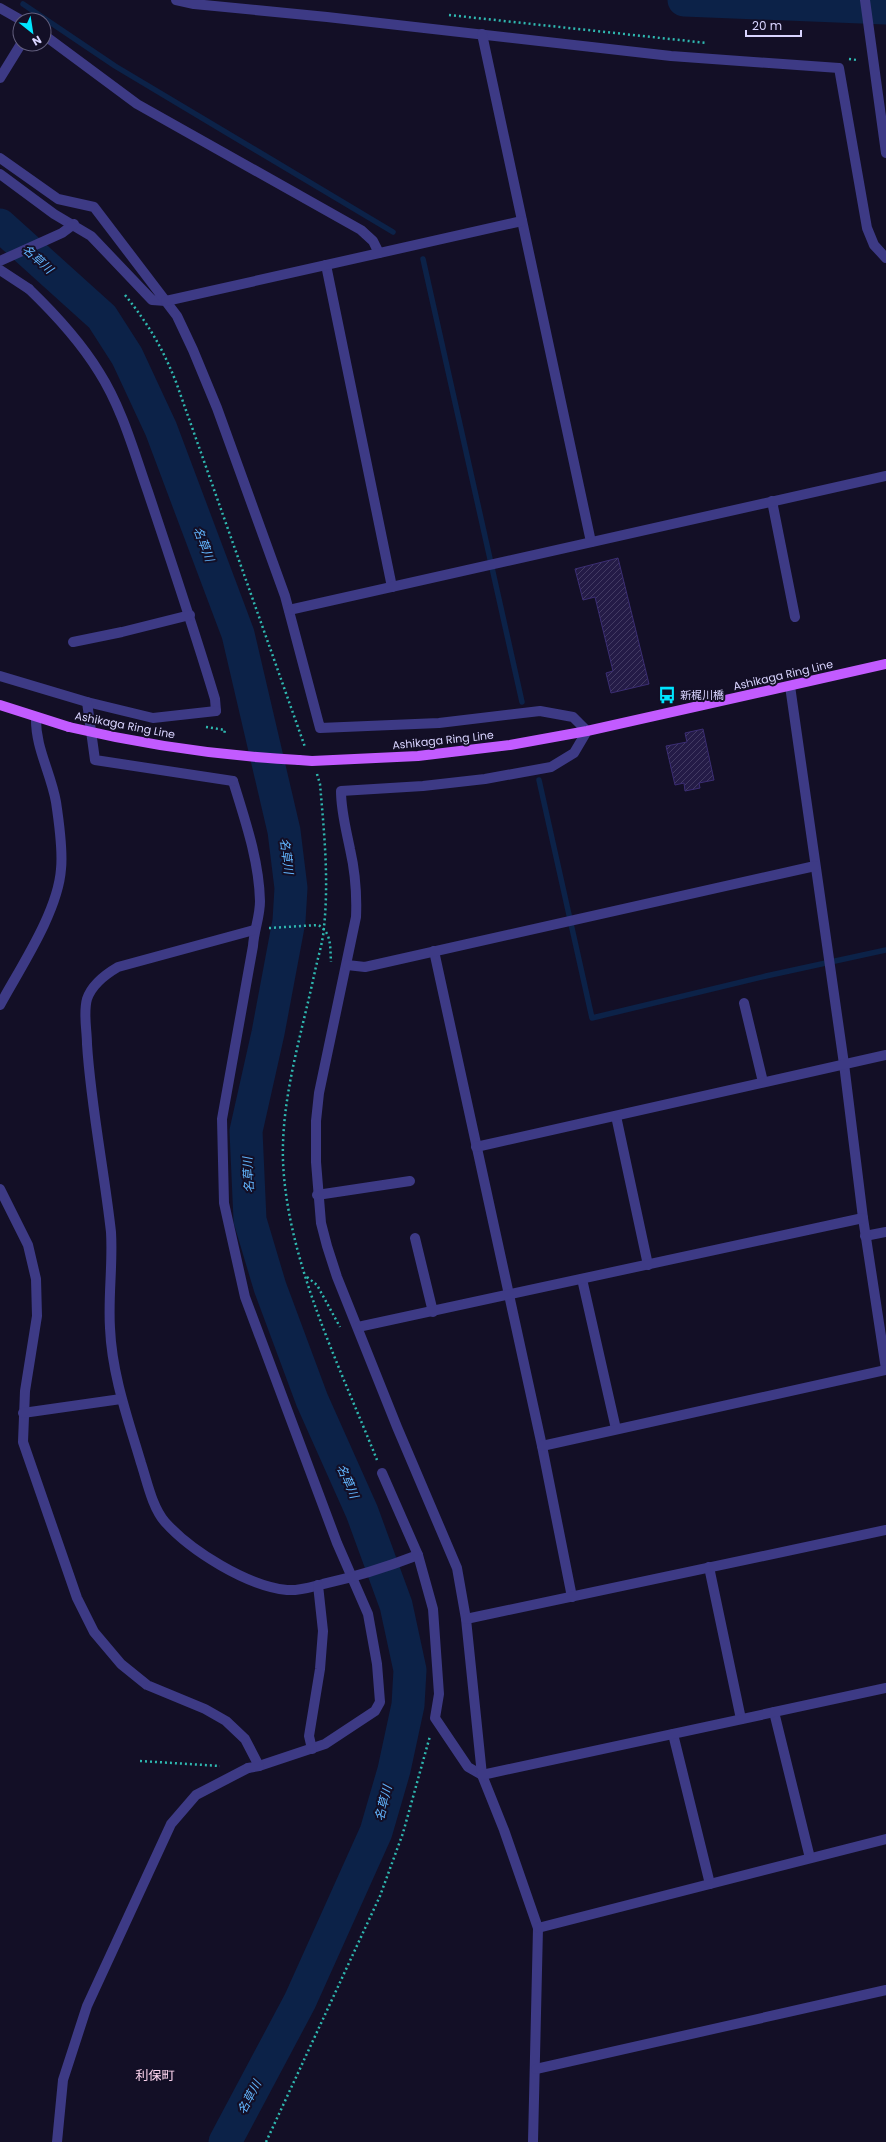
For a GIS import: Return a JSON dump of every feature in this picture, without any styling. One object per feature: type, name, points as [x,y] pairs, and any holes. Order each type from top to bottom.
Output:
[{"type":"main road","name":"Ashikaga Ring Line","points":[[0,705],[69,727],[129,740],[182,749],[258,758],[312,761],[418,756],[510,745],[587,731],[886,664]]},
{"type":"street","points":[[176,0],[194,4],[482,34],[671,56],[839,68],[867,228],[874,245],[886,258]]},
{"type":"street","points":[[864,0],[886,153]]},
{"type":"street","points":[[0,8],[12,15]]},
{"type":"street","points":[[482,34],[590,542]]},
{"type":"street","points":[[52,41],[137,104],[362,230],[373,241],[379,253]]},
{"type":"street","points":[[0,78],[16,52]]},
{"type":"street","points":[[0,158],[58,199],[94,207],[177,316],[217,408],[289,610],[320,728],[439,723],[540,711],[573,717],[587,731],[574,753],[551,767],[485,779],[423,786],[341,791],[341,809],[351,850],[357,897],[356,917],[319,1094],[316,1121],[317,1195],[327,1246],[337,1277],[397,1427],[457,1568],[466,1619],[482,1775],[504,1830],[538,1928],[536,2069],[533,2142]]},
{"type":"street","points":[[0,174],[54,214],[74,224],[91,236],[152,300],[166,301],[522,221]]},
{"type":"street","points":[[2,260],[62,233],[74,224]]},
{"type":"street","points":[[326,265],[392,587]]},
{"type":"street","points":[[0,270],[29,289],[55,315],[99,372],[112,396],[127,432],[190,615],[215,699],[216,710],[152,718],[87,702],[0,676]]},
{"type":"street","points":[[289,610],[886,476]]},
{"type":"street","points":[[772,501],[795,617]]},
{"type":"street","points":[[74,642],[190,615]]},
{"type":"street","points":[[542,1446],[886,1370],[863,1218],[844,1064],[790,686]]},
{"type":"street","points":[[58,2142],[63,2080],[87,2006],[171,1824],[196,1795],[248,1768],[259,1766],[324,1744],[375,1712],[380,1702],[374,1639],[368,1614],[306,1463],[245,1297],[224,1203],[222,1119],[259,918],[258,878],[250,840],[233,781],[95,760],[87,702]]},
{"type":"street","points":[[0,1005],[38,936],[53,901],[61,870],[56,801],[38,744],[36,717]]},
{"type":"street","points":[[347,965],[365,967],[815,866]]},
{"type":"street","points":[[258,930],[118,967],[95,984],[88,998],[86,1010],[89,1073],[112,1239],[110,1329],[121,1399],[158,1511],[165,1521],[212,1562],[245,1578],[287,1590],[354,1577],[418,1555]]},
{"type":"street","points":[[434,951],[542,1446],[572,1597]]},
{"type":"street","points":[[744,1003],[763,1082]]},
{"type":"street","points":[[476,1147],[886,1055]]},
{"type":"street","points":[[616,1116],[648,1265]]},
{"type":"street","points":[[317,1195],[410,1181]]},
{"type":"street","points":[[0,1189],[4,1208],[28,1245],[36,1279],[37,1316],[25,1391],[23,1442],[77,1598],[94,1632],[121,1664],[147,1685],[205,1709],[226,1721],[245,1739],[259,1766]]},
{"type":"street","points":[[358,1327],[509,1296],[863,1218]]},
{"type":"street","points":[[866,1236],[886,1232]]},
{"type":"street","points":[[415,1238],[433,1312]]},
{"type":"street","points":[[582,1280],[616,1430]]},
{"type":"street","points":[[24,1413],[121,1399]]},
{"type":"street","points":[[382,1473],[418,1555],[433,1609],[439,1694],[435,1718],[468,1767],[482,1775],[886,1688]]},
{"type":"street","points":[[466,1619],[886,1530]]},
{"type":"street","points":[[709,1567],[741,1719]]},
{"type":"street","points":[[312,1749],[309,1736],[320,1670],[323,1632],[318,1585]]},
{"type":"street","points":[[774,1712],[810,1858]]},
{"type":"street","points":[[673,1734],[710,1884]]},
{"type":"street","points":[[538,1928],[886,1839]]},
{"type":"street","points":[[536,2069],[886,1990]]},
{"type":"path","points":[[448,15],[715,44]]},
{"type":"path","points":[[842,58],[857,60]]},
{"type":"path","points":[[121,289],[148,323],[165,355],[176,382],[304,746]]},
{"type":"path","points":[[258,930],[318,925],[324,928]]},
{"type":"path","points":[[306,1277],[317,1285],[343,1332]]},
{"type":"path","points":[[266,2142],[380,1896],[403,1833],[435,1718]]},
{"type":"path","points":[[140,1761],[248,1768]]},
{"type":"building","points":[[618,558],[649,684],[611,693],[606,673],[613,671],[595,597],[583,600],[575,569]]},
{"type":"building","points":[[703,729],[714,780],[699,783],[700,788],[685,791],[684,783],[675,785],[666,746],[687,742],[685,733]]},
{"type":"waterway","points":[[684,0],[886,8]]},
{"type":"waterway","points":[[23,4],[115,66],[393,232]]},
{"type":"waterway","name":"名草川","points":[[0,225],[102,317],[127,356],[161,429],[238,634],[284,831],[291,888],[289,921],[268,1033],[246,1131],[250,1220],[270,1287],[312,1400],[362,1512],[396,1605],[410,1670],[408,1705],[394,1770],[376,1832],[300,2001],[225,2142]]},
{"type":"waterway","points":[[423,259],[522,702]]},
{"type":"waterway","points":[[539,780],[592,1018],[766,976],[886,950]]},
{"type":"place","name":"新梶川橋","points":[[667,695]]},
{"type":"district","name":"利保町","points":[[155,2075]]}]
